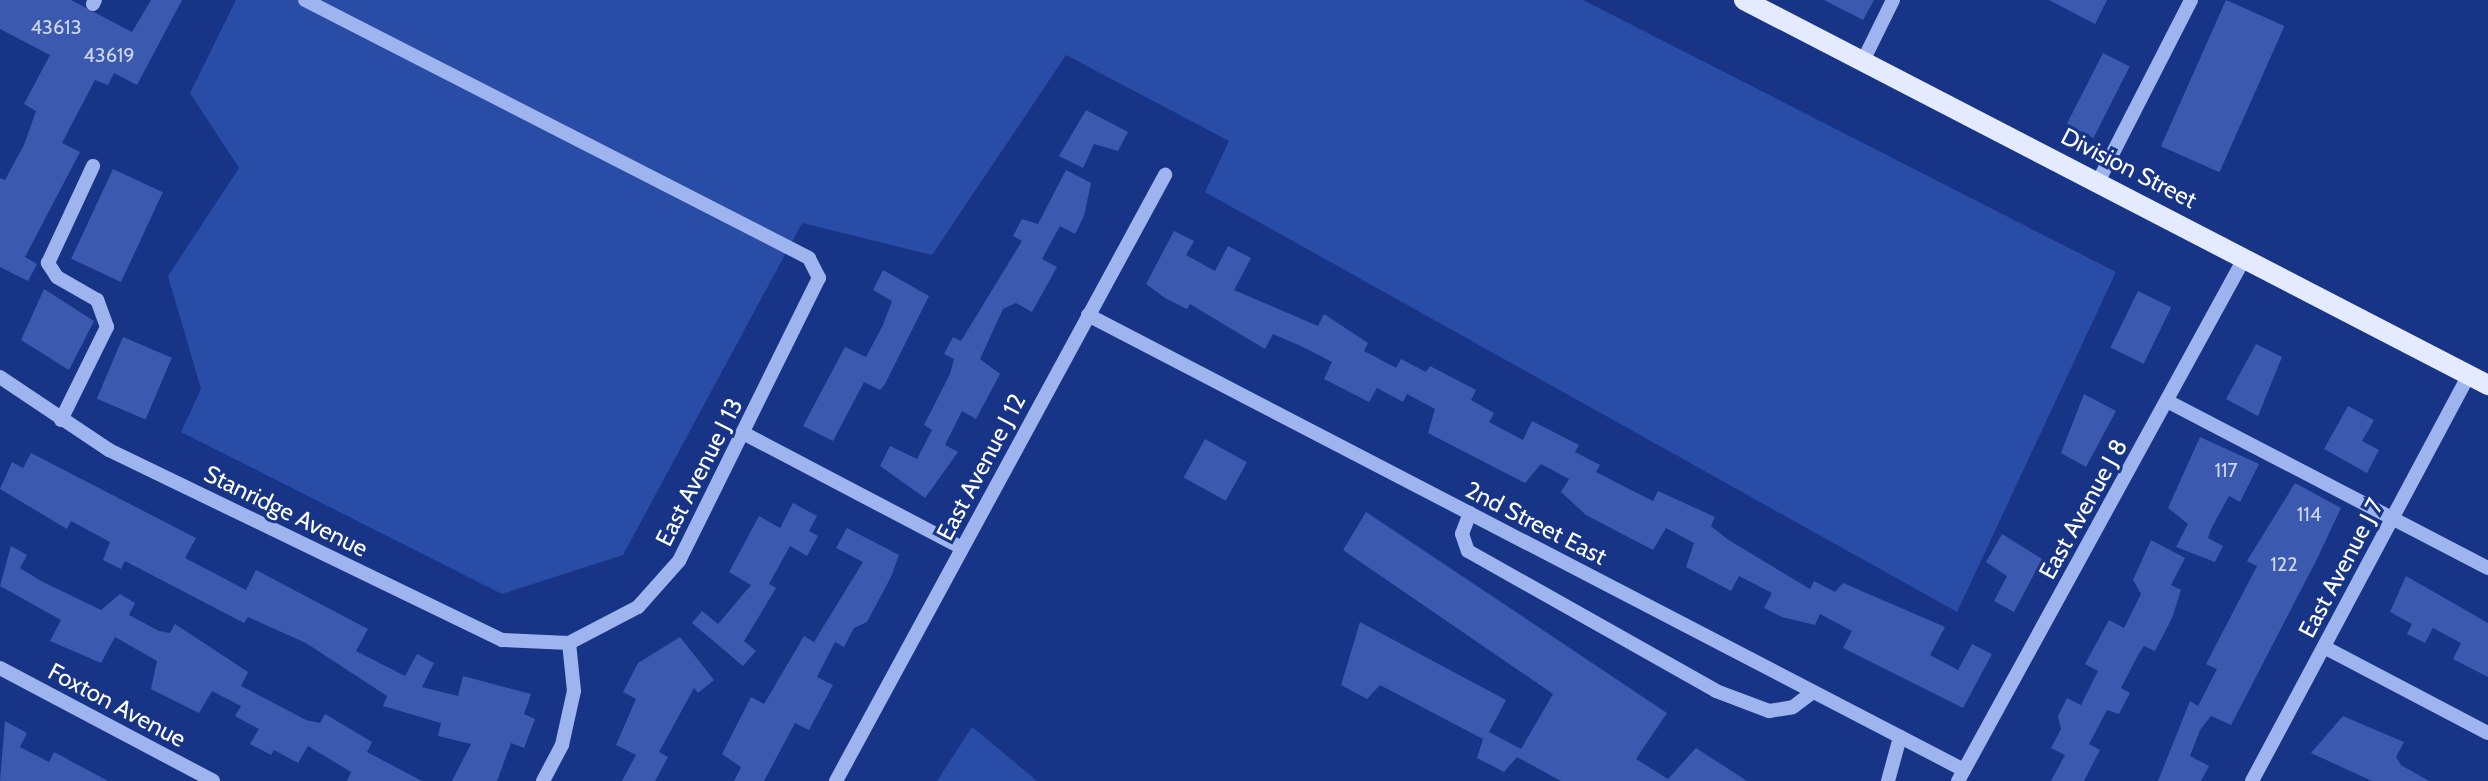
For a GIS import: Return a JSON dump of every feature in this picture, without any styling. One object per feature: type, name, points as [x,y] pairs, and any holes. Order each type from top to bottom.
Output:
[{"type":"main road","name":"Division Street","points":[[1744,0],[2488,385]]},
{"type":"street","name":"East Avenue J 13","points":[[305,0],[809,258],[819,278],[745,434],[679,561],[638,607],[569,643]]},
{"type":"street","points":[[1863,61],[1893,0]]},
{"type":"street","points":[[2098,182],[2191,0]]},
{"type":"street","points":[[61,420],[107,327],[97,300],[57,277],[48,263],[93,166]]},
{"type":"street","name":"East Avenue J 12","points":[[836,781],[1165,175]]},
{"type":"street","name":"East Avenue J 8","points":[[1961,776],[2245,257]]},
{"type":"street","name":"2nd Street East","points":[[1088,315],[1900,737],[1961,776]]},
{"type":"street","name":"East Avenue J 7","points":[[2252,781],[2469,375]]},
{"type":"street","name":"Stanridge Avenue","points":[[0,377],[109,450],[502,640],[569,643]]},
{"type":"street","points":[[2167,401],[2488,568]]},
{"type":"street","points":[[745,434],[962,548]]},
{"type":"street","points":[[1470,513],[1462,534],[1468,551],[1716,691],[1769,711],[1793,707],[1813,692]]},
{"type":"street","points":[[543,781],[562,745],[574,691],[569,643]]},
{"type":"street","points":[[2324,647],[2488,733]]},
{"type":"street","name":"Foxton Avenue","points":[[0,668],[213,781]]},
{"type":"street","points":[[1888,781],[1900,737]]},
{"type":"shaded area","points":[[236,0],[1583,0],[2116,272],[1957,612],[1205,192],[1229,141],[1066,55],[932,255],[802,223],[623,555],[502,594],[181,432],[201,389],[168,276],[239,168],[190,93]]},
{"type":"shaded area","points":[[972,727],[982,735],[1037,781],[937,781]]},
{"type":"building","points":[[0,0],[71,0],[132,32],[151,0],[182,0],[137,85],[114,73],[108,85],[95,80],[62,143],[80,152],[25,257],[37,264],[28,281],[0,267],[0,178],[5,180],[24,145],[36,111],[24,104],[50,55],[0,29]]},
{"type":"building","points":[[1824,0],[1874,0],[1863,20]]},
{"type":"building","points":[[2049,0],[2107,0],[2095,24]]},
{"type":"building","points":[[2226,0],[2284,26],[2219,172],[2161,146]]},
{"type":"building","points":[[2103,53],[2130,67],[2093,138],[2067,124]]},
{"type":"building","points":[[1086,110],[1128,132],[1118,151],[1094,144],[1083,168],[1059,156]]},
{"type":"building","points":[[113,169],[163,192],[121,282],[71,259]]},
{"type":"building","points":[[1066,170],[1091,183],[1084,216],[1075,234],[1060,226],[1042,259],[1057,267],[1032,312],[1016,303],[1003,309],[980,359],[1000,374],[976,419],[962,411],[945,445],[958,452],[925,498],[880,466],[890,446],[917,459],[932,430],[924,425],[950,374],[954,359],[944,354],[953,337],[961,341],[1022,241],[1013,236],[1022,219],[1038,224]]},
{"type":"building","points":[[1174,231],[1194,241],[1186,255],[1215,271],[1228,246],[1251,258],[1234,290],[1318,326],[1324,314],[1368,343],[1364,351],[1396,368],[1401,359],[1426,372],[1430,366],[1476,390],[1471,400],[1494,413],[1489,422],[1523,440],[1532,421],[1579,445],[1575,452],[1600,465],[1596,472],[1653,501],[1658,491],[1715,517],[1711,526],[1727,539],[1810,589],[1814,581],[1835,592],[1843,583],[1945,627],[1930,655],[1958,670],[1972,644],[1992,654],[1963,708],[1843,648],[1852,631],[1820,614],[1815,625],[1782,617],[1764,608],[1772,593],[1739,576],[1731,591],[1686,567],[1694,543],[1666,528],[1653,550],[1586,515],[1561,492],[1569,479],[1541,464],[1525,483],[1428,433],[1435,409],[1407,394],[1403,402],[1377,388],[1369,402],[1324,379],[1332,362],[1301,346],[1273,334],[1265,349],[1190,304],[1187,309],[1165,298],[1146,284]]},
{"type":"building","points":[[883,270],[929,296],[885,384],[880,390],[864,382],[833,441],[803,426],[845,347],[866,357],[883,325],[892,301],[873,290]]},
{"type":"building","points":[[44,289],[94,321],[69,370],[21,340]]},
{"type":"building","points":[[2138,291],[2171,307],[2144,364],[2110,348]]},
{"type":"building","points":[[123,337],[172,358],[146,419],[97,399]]},
{"type":"building","points":[[2256,344],[2282,357],[2258,416],[2226,399]]},
{"type":"building","points":[[2084,394],[2116,411],[2086,467],[2061,453]]},
{"type":"building","points":[[2348,406],[2374,420],[2362,441],[2379,450],[2367,473],[2324,449]]},
{"type":"building","points":[[2200,437],[2259,464],[2240,502],[2229,496],[2211,529],[2208,538],[2223,546],[2215,562],[2176,547],[2188,524],[2168,508]]},
{"type":"building","points":[[1205,439],[1247,462],[1226,501],[1184,477]]},
{"type":"building","points":[[31,453],[196,538],[185,558],[246,590],[256,570],[368,629],[356,651],[405,676],[417,654],[434,663],[422,687],[458,696],[463,676],[531,694],[524,714],[535,719],[524,748],[511,743],[497,781],[452,781],[471,744],[438,736],[441,723],[383,706],[387,696],[306,643],[248,617],[244,623],[125,561],[121,569],[103,560],[110,542],[71,521],[67,529],[0,489],[12,462],[23,468]]},
{"type":"building","points":[[2295,483],[2341,508],[2231,725],[2211,716],[2200,730],[2190,756],[2209,766],[2201,781],[2158,781],[2190,701],[2198,706],[2217,669],[2206,664],[2257,566],[2247,561]]},
{"type":"building","points":[[793,503],[817,516],[809,531],[818,536],[807,556],[790,546],[769,584],[776,588],[744,641],[756,651],[743,666],[692,623],[702,611],[718,624],[751,585],[729,572],[759,516],[780,528]]},
{"type":"building","points":[[1366,512],[1667,713],[1636,759],[1668,779],[1696,748],[1747,781],[1561,781],[1517,757],[1504,772],[1477,758],[1483,739],[1380,685],[1367,699],[1341,685],[1360,622],[1506,700],[1489,732],[1521,749],[1553,694],[1343,550]]},
{"type":"building","points":[[847,528],[899,555],[891,577],[867,622],[854,628],[844,647],[835,642],[817,677],[833,685],[809,730],[795,723],[764,781],[734,781],[741,767],[722,754],[751,697],[764,704],[804,636],[814,642],[863,562],[836,548]]},
{"type":"building","points":[[2002,534],[2042,559],[2014,612],[1994,601],[2007,576],[1986,562]]},
{"type":"building","points":[[2151,540],[2185,558],[2171,585],[2181,590],[2172,618],[2155,651],[2144,646],[2137,657],[2121,688],[2130,693],[2119,714],[2107,710],[2089,744],[2100,750],[2084,781],[2051,781],[2065,755],[2051,748],[2061,729],[2058,716],[2067,698],[2081,705],[2098,671],[2085,664],[2109,620],[2124,628],[2141,594],[2133,580]]},
{"type":"building","points":[[11,546],[27,555],[20,568],[41,581],[101,610],[120,594],[135,603],[129,615],[159,631],[170,633],[175,624],[248,672],[241,686],[306,720],[320,723],[325,714],[372,742],[367,752],[422,781],[347,781],[351,772],[308,746],[298,763],[274,750],[271,755],[250,744],[259,729],[235,716],[241,706],[212,691],[199,713],[151,689],[157,661],[115,637],[101,663],[50,641],[61,620],[0,586]]},
{"type":"building","points":[[2406,576],[2488,623],[2488,677],[2453,659],[2461,643],[2433,628],[2425,643],[2407,634],[2412,624],[2390,612]]},
{"type":"building","points":[[680,637],[714,680],[698,693],[694,688],[659,752],[668,757],[655,781],[622,781],[636,755],[616,745],[636,699],[623,692],[638,663]]},
{"type":"building","points":[[2343,716],[2404,742],[2396,757],[2401,765],[2429,781],[2372,781],[2311,753]]},
{"type":"building","points":[[5,721],[27,733],[20,747],[49,762],[54,752],[108,781],[0,781]]}]
